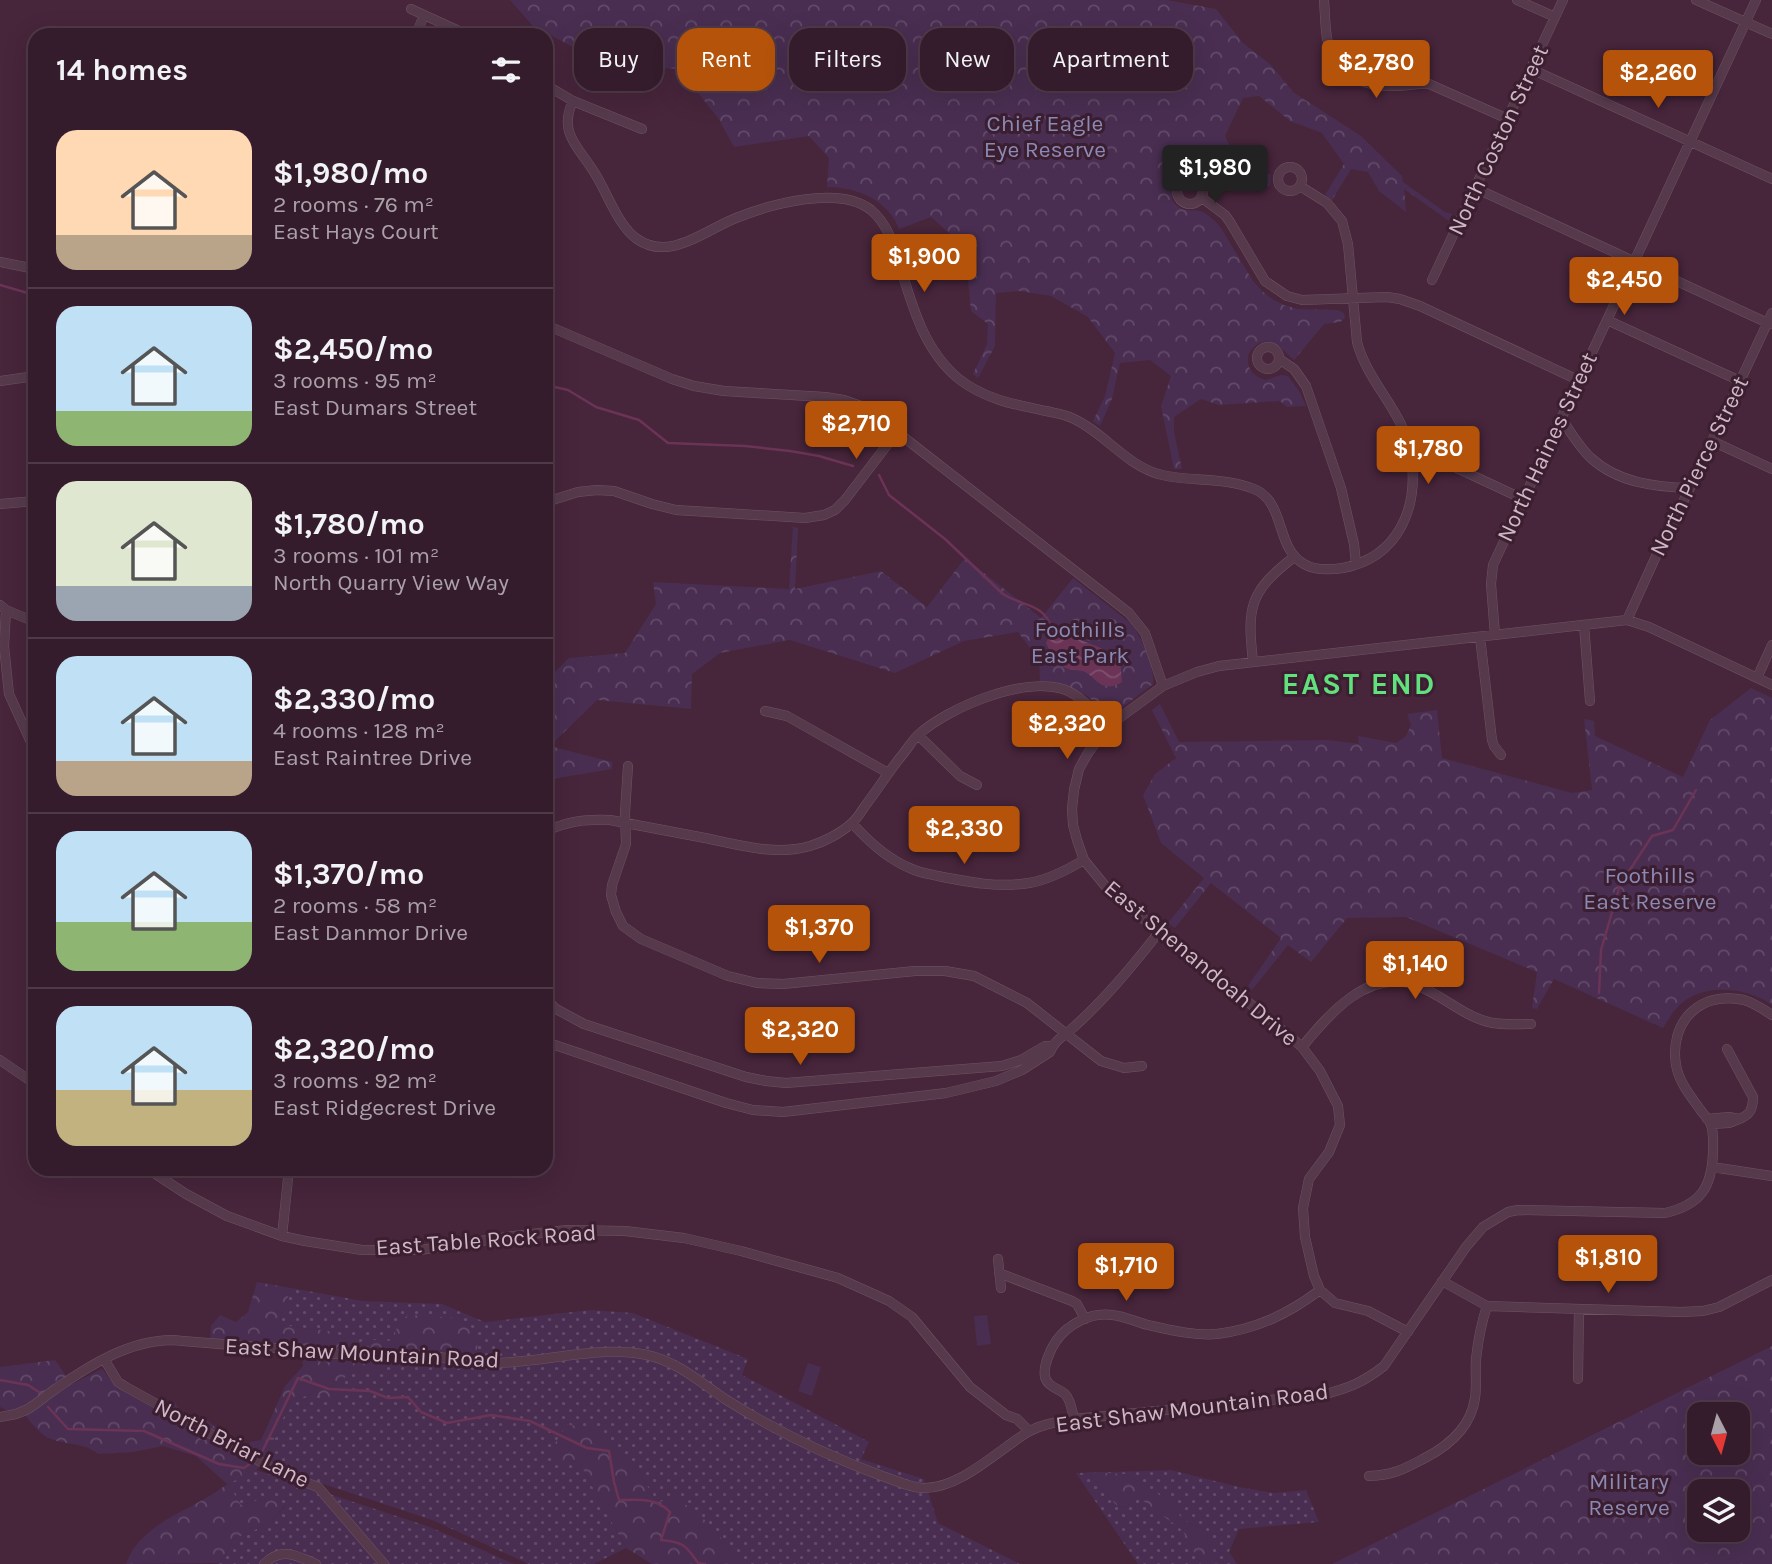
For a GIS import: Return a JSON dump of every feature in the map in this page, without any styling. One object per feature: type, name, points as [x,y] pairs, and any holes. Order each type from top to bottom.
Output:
[{"type":"street","points":[[1324,0],[1328,40],[1337,64],[1348,74],[1368,84],[1393,87],[1429,84],[1507,119]]},
{"type":"street","points":[[1517,0],[1555,17]]},
{"type":"street","name":"North Coston Street","points":[[1432,280],[1563,0]]},
{"type":"street","points":[[1696,0],[1772,34]]},
{"type":"street","name":"North Haines Street","points":[[1495,635],[1491,575],[1493,565],[1756,0]]},
{"type":"street","points":[[411,9],[453,28]]},
{"type":"street","points":[[419,28],[424,15]]},
{"type":"street","points":[[1531,69],[1772,179]]},
{"type":"street","points":[[553,89],[573,101],[642,129]]},
{"type":"street","points":[[573,101],[567,121],[574,144],[593,170],[621,222],[639,241],[652,247],[668,247],[683,243],[734,218],[765,209],[817,198],[836,197],[855,201],[870,209],[881,220],[891,237],[922,331],[937,355],[959,379],[1000,401],[1071,417],[1094,430],[1140,466],[1161,475],[1231,482],[1258,489],[1275,508],[1284,539],[1294,557],[1317,569],[1337,569],[1375,555],[1398,533],[1408,514],[1413,493],[1411,455],[1400,420],[1359,352],[1348,244],[1342,221],[1327,203],[1300,186]]},
{"type":"street","points":[[1475,188],[1770,323]]},
{"type":"street","points":[[1202,198],[1225,215],[1265,281],[1287,296],[1302,300],[1387,297],[1411,302],[1578,380]]},
{"type":"street","points":[[0,262],[28,268]]},
{"type":"street","name":"North Pierce Street","points":[[1628,620],[1657,554],[1770,323],[1772,313]]},
{"type":"street","points":[[1606,320],[1740,381]]},
{"type":"street","points":[[553,328],[671,379],[694,386],[724,391],[825,397],[861,406],[1129,613],[1145,633],[1163,686]]},
{"type":"street","points":[[1279,359],[1294,369],[1307,386],[1341,488],[1356,564]]},
{"type":"street","points":[[0,382],[28,377]]},
{"type":"street","points":[[1561,418],[1591,458],[1605,468],[1640,483],[1690,488]]},
{"type":"street","points":[[553,500],[578,492],[614,491],[652,504],[687,511],[814,518],[835,510],[845,500],[897,432]]},
{"type":"street","points":[[1712,441],[1772,469]]},
{"type":"street","points":[[1411,455],[1431,456],[1523,499]]},
{"type":"street","points":[[0,504],[28,501]]},
{"type":"street","points":[[1253,662],[1249,628],[1255,599],[1265,582],[1294,557]]},
{"type":"street","points":[[28,619],[3,608],[9,694],[28,736]]},
{"type":"street","name":"East Shenandoah Drive","points":[[1320,1290],[1305,1237],[1303,1208],[1309,1179],[1329,1152],[1340,1125],[1338,1107],[1320,1071],[1302,1047],[1111,893],[1084,860],[1073,825],[1074,790],[1083,761],[1107,727],[1163,686],[1197,671],[1219,666],[1628,620],[1649,627],[1772,685]]},
{"type":"street","points":[[1584,625],[1590,701]]},
{"type":"street","points":[[1480,636],[1492,740],[1501,755]]},
{"type":"street","points":[[1757,678],[1772,645]]},
{"type":"street","points":[[553,828],[588,819],[610,820],[755,848],[783,850],[810,846],[852,823],[918,735],[947,714],[968,704],[1020,689],[1063,689],[1079,697],[1107,727]]},
{"type":"street","points":[[765,710],[787,716],[888,773]]},
{"type":"street","points":[[918,735],[960,776],[976,785]]},
{"type":"street","points":[[628,766],[626,844],[611,895],[623,926],[641,939],[728,976],[757,983],[783,984],[915,971],[945,971],[974,976],[1027,1003],[1101,1061],[1124,1068],[1142,1066]]},
{"type":"street","points":[[852,823],[885,853],[912,870],[972,883],[1002,886],[1030,883],[1045,879],[1084,860]]},
{"type":"street","points":[[553,1044],[753,1110],[783,1112],[946,1093],[996,1081],[1022,1070],[1050,1052],[1052,1046],[1119,982],[1160,932]]},
{"type":"street","points":[[1302,1047],[1343,1003],[1368,986],[1389,982],[1416,985],[1491,1023],[1531,1024]]},
{"type":"street","points":[[1727,1049],[1753,1097],[1753,1105],[1745,1117],[1729,1123],[1709,1121],[1688,1093],[1676,1064],[1676,1041],[1682,1023],[1696,1007],[1721,999],[1743,1000],[1772,1015]]},
{"type":"street","points":[[553,1006],[584,1024],[766,1082],[786,1083],[1002,1066],[1021,1060],[1045,1046],[1052,1046]]},
{"type":"street","points":[[0,1060],[28,1079]]},
{"type":"street","name":"East Shaw Mountain Road","points":[[0,1416],[26,1410],[104,1359],[156,1340],[371,1356],[426,1355],[486,1363],[601,1352],[638,1354],[673,1363],[755,1418],[849,1464],[907,1485],[933,1488],[956,1479],[1029,1432],[1050,1423],[1322,1395],[1350,1388],[1384,1366],[1465,1247],[1483,1227],[1508,1212],[1665,1213],[1682,1209],[1698,1198],[1708,1183],[1712,1167],[1713,1148],[1709,1121]]},
{"type":"street","points":[[1712,1167],[1772,1176]]},
{"type":"street","name":"East Table Rock Road","points":[[159,1176],[227,1216],[282,1236],[362,1250],[420,1250],[567,1230],[625,1231],[684,1238],[838,1278],[889,1301],[912,1317],[970,1387],[1006,1415],[1017,1419],[1029,1432]]},
{"type":"street","points":[[282,1236],[288,1176]]},
{"type":"street","points":[[998,1259],[1001,1288]]},
{"type":"street","points":[[999,1273],[1072,1301],[1077,1304],[1085,1319]]},
{"type":"street","points":[[1442,1281],[1487,1306],[1703,1311],[1719,1307],[1772,1280]]},
{"type":"street","points":[[1074,1419],[1067,1396],[1049,1384],[1045,1378],[1045,1369],[1053,1346],[1060,1336],[1071,1326],[1098,1315],[1110,1314],[1180,1331],[1216,1334],[1283,1315],[1320,1290],[1335,1303],[1368,1311],[1408,1332]]},
{"type":"street","points":[[1369,1476],[1396,1473],[1447,1446],[1459,1434],[1468,1420],[1476,1396],[1476,1361],[1481,1325],[1487,1306]]},
{"type":"street","points":[[1578,1379],[1579,1309]]},
{"type":"street","name":"North Briar Lane","points":[[104,1359],[118,1382],[126,1387],[283,1474],[318,1487],[384,1564]]},
{"type":"street","points":[[264,1564],[272,1556],[285,1553],[316,1564]]},
{"type":"green space","name":"Chief Eagle Eye Reserve","points":[[510,0],[1167,0],[1216,9],[1243,43],[1271,65],[1293,92],[1361,136],[1402,176],[1403,182],[1445,212],[1452,214],[1449,221],[1404,189],[1406,212],[1379,191],[1368,172],[1351,169],[1332,200],[1325,195],[1344,164],[1322,133],[1290,121],[1259,96],[1243,98],[1225,136],[1235,157],[1271,175],[1270,186],[1263,188],[1258,177],[1232,165],[1213,195],[1201,176],[1191,173],[1182,175],[1172,186],[1172,200],[1180,208],[1203,212],[1215,221],[1253,281],[1272,299],[1297,309],[1338,310],[1344,313],[1345,318],[1340,322],[1324,324],[1294,360],[1278,346],[1267,341],[1255,346],[1249,353],[1248,362],[1253,374],[1266,380],[1281,375],[1288,376],[1306,406],[1287,407],[1280,401],[1219,405],[1201,399],[1174,417],[1174,432],[1182,469],[1174,469],[1161,406],[1171,376],[1150,360],[1120,363],[1112,399],[1100,426],[1093,421],[1105,396],[1115,353],[1088,317],[1051,296],[1020,291],[996,293],[995,346],[978,378],[973,374],[987,344],[988,324],[971,311],[965,247],[931,217],[899,229],[887,210],[870,197],[849,189],[827,187],[829,158],[809,136],[734,147],[718,118],[697,91],[775,91],[775,28],[677,28],[677,69],[663,68],[663,28],[574,28],[574,47],[553,36],[553,28],[537,28]]},
{"type":"green space","name":"Foothills East Park","points":[[793,527],[798,528],[795,589],[881,571],[927,607],[965,558],[1041,618],[1073,578],[1134,627],[1149,660],[1153,684],[1116,712],[1109,713],[1068,686],[1040,681],[1039,660],[1018,632],[964,641],[895,673],[790,640],[720,653],[692,674],[691,709],[597,700],[553,743],[553,674],[569,658],[625,653],[656,604],[653,582],[789,589]]},
{"type":"green space","name":"Foothills East Reserve","points":[[1751,688],[1772,698],[1772,1005],[1736,991],[1709,991],[1685,1000],[1663,1028],[1554,979],[1537,1009],[1532,1008],[1537,972],[1406,917],[1347,918],[1311,962],[1288,945],[1252,990],[1248,986],[1281,938],[1211,883],[1175,928],[1168,923],[1204,878],[1161,843],[1143,795],[1155,774],[1176,758],[1152,710],[1160,704],[1179,742],[1327,740],[1359,744],[1358,736],[1396,743],[1406,736],[1411,725],[1407,714],[1437,710],[1442,758],[1572,793],[1592,790],[1584,719],[1594,721],[1595,736],[1683,777],[1710,720]]},
{"type":"green space","name":"Foothills East Park","points":[[553,747],[612,762],[612,769],[553,779]]},
{"type":"green space","points":[[257,1282],[291,1288],[279,1325],[329,1331],[349,1339],[348,1349],[369,1351],[373,1340],[394,1341],[398,1321],[409,1315],[461,1318],[475,1331],[479,1358],[427,1351],[387,1351],[383,1374],[346,1374],[339,1401],[313,1394],[291,1400],[263,1464],[228,1484],[241,1505],[267,1498],[285,1505],[270,1523],[234,1539],[220,1563],[126,1564],[133,1549],[156,1527],[227,1484],[196,1456],[163,1446],[133,1452],[98,1454],[87,1448],[46,1437],[20,1407],[10,1412],[0,1407],[0,1367],[55,1360],[72,1384],[102,1369],[116,1387],[169,1417],[174,1401],[191,1428],[198,1431],[206,1419],[223,1434],[231,1451],[239,1458],[246,1453],[250,1442],[261,1440],[285,1386],[303,1366],[301,1347],[210,1340],[211,1326],[220,1315],[236,1322],[248,1312]]},
{"type":"green space","points":[[291,1288],[363,1301],[442,1304],[485,1322],[590,1310],[633,1313],[748,1359],[742,1375],[869,1442],[861,1459],[924,1479],[938,1523],[1020,1564],[741,1564],[712,1526],[656,1502],[635,1464],[557,1460],[579,1462],[626,1548],[594,1564],[529,1564],[432,1520],[263,1464],[291,1400],[313,1394],[386,1351],[427,1351],[479,1357],[398,1321],[394,1341],[369,1351],[348,1349],[329,1331],[279,1325]]},
{"type":"green space","points":[[987,1315],[991,1344],[977,1346],[974,1316]]},
{"type":"green space","name":"Military Reserve","points":[[1772,1346],[1772,1564],[1332,1564]]},
{"type":"green space","points":[[808,1363],[821,1367],[812,1396],[798,1391]]},
{"type":"green space","points":[[567,1424],[603,1432],[635,1464],[656,1502],[679,1499],[712,1526],[741,1564],[652,1564],[626,1548],[579,1462],[556,1460],[550,1451]]},
{"type":"green space","points":[[256,1470],[430,1527],[514,1564],[214,1564],[220,1563],[234,1539],[270,1523],[285,1506],[267,1498],[241,1505],[227,1484]]},
{"type":"green space","points":[[1171,1470],[1273,1493],[1306,1490],[1319,1522],[1239,1529],[1229,1552],[1237,1564],[1225,1564],[1211,1555],[1206,1530],[1183,1520],[1170,1503],[1144,1484],[1125,1474],[1088,1473],[1119,1508],[1128,1506],[1138,1496],[1182,1529],[1201,1564],[1138,1564],[1076,1473]]},
{"type":"green space","points":[[1087,1472],[1125,1474],[1144,1484],[1170,1503],[1183,1520],[1206,1530],[1211,1555],[1225,1564],[1201,1564],[1182,1530],[1138,1497],[1128,1506],[1119,1508]]},
{"type":"water","points":[[1052,629],[1120,659],[1122,682],[1113,686],[1103,685],[1086,672],[1060,665],[1046,643]]},
{"type":"waterway","points":[[0,285],[28,293]]},
{"type":"waterway","points":[[553,387],[568,390],[596,407],[639,420],[668,443],[790,451],[853,466]]},
{"type":"waterway","points":[[879,475],[889,495],[945,539],[1003,594],[1038,609],[1052,629]]},
{"type":"waterway","points":[[1599,993],[1601,950],[1620,885],[1652,836],[1673,830],[1696,790]]},
{"type":"waterway","points":[[258,1456],[298,1378],[329,1389],[370,1391],[388,1398],[408,1397],[421,1412],[447,1423],[491,1415],[530,1421],[587,1448],[609,1451],[619,1500],[646,1500],[665,1507],[670,1512],[661,1540],[683,1546],[698,1563],[705,1564]]},
{"type":"waterway","points":[[0,1380],[28,1385],[39,1392]]},
{"type":"waterway","points":[[48,1407],[68,1429],[144,1431],[219,1464],[244,1468],[251,1463]]},
{"type":"district","name":"EAST END","points":[[1359,684]]}]
